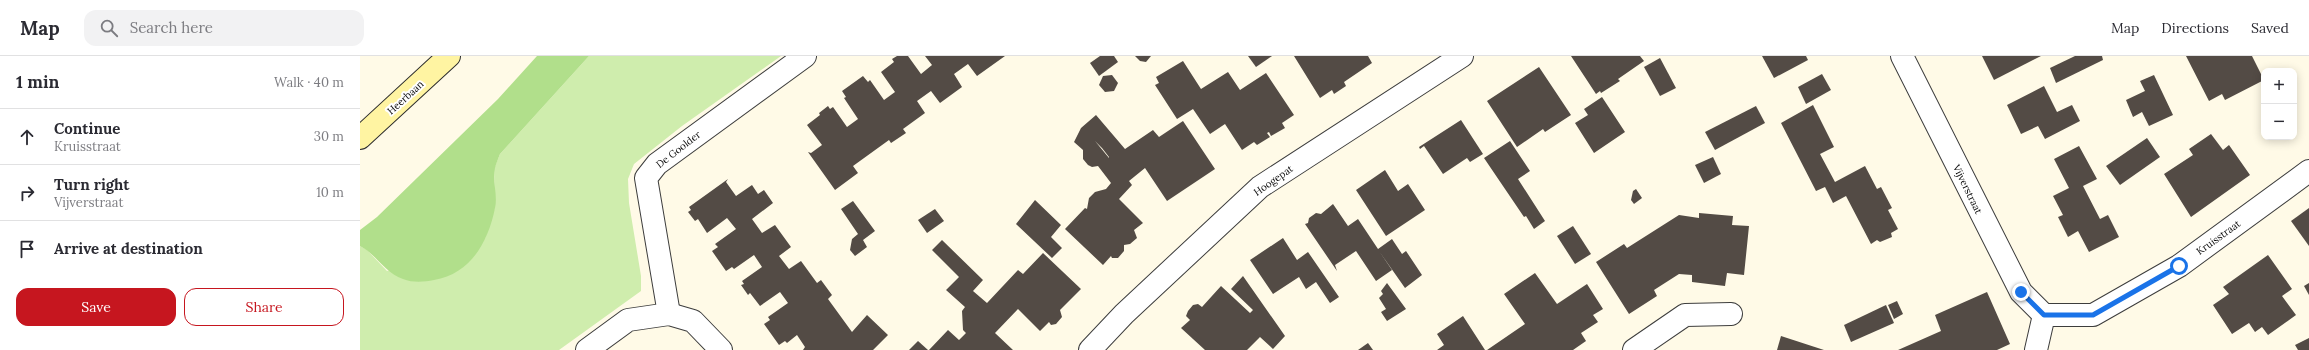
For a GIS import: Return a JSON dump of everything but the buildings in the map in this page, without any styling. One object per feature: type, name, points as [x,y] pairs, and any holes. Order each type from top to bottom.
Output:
[{"type":"main road","name":"Heerbaan","points":[[360,138],[450,56]]},
{"type":"street","name":"De Goolder","points":[[669,314],[646,178],[657,164],[804,56]]},
{"type":"street","name":"Hoogepat","points":[[1090,350],[1124,314],[1260,187],[1462,56]]},
{"type":"street","name":"Vijverstraat","points":[[1902,56],[2021,292],[2044,315]]},
{"type":"street","name":"Kruisstraat","points":[[2044,315],[2093,315],[2179,266],[2309,171]]},
{"type":"street","points":[[587,350],[628,320],[669,314],[693,321],[721,350]]},
{"type":"street","points":[[1634,350],[1685,315],[1731,314]]},
{"type":"street","points":[[2036,350],[2044,315]]},
{"type":"green space","points":[[537,56],[589,56],[500,154],[494,173],[496,203],[488,233],[482,245],[467,264],[447,277],[415,282],[403,279],[391,273],[360,246],[360,230],[377,217],[498,99]]},
{"type":"green space","points":[[589,56],[781,56],[682,126],[634,164],[628,179],[629,203],[641,276],[641,291],[559,350],[360,350],[360,246],[367,250],[387,271],[485,238],[495,207],[494,169],[500,154]]},
{"type":"route","points":[[2021,292],[2044,315],[2093,315],[2179,266]]}]
